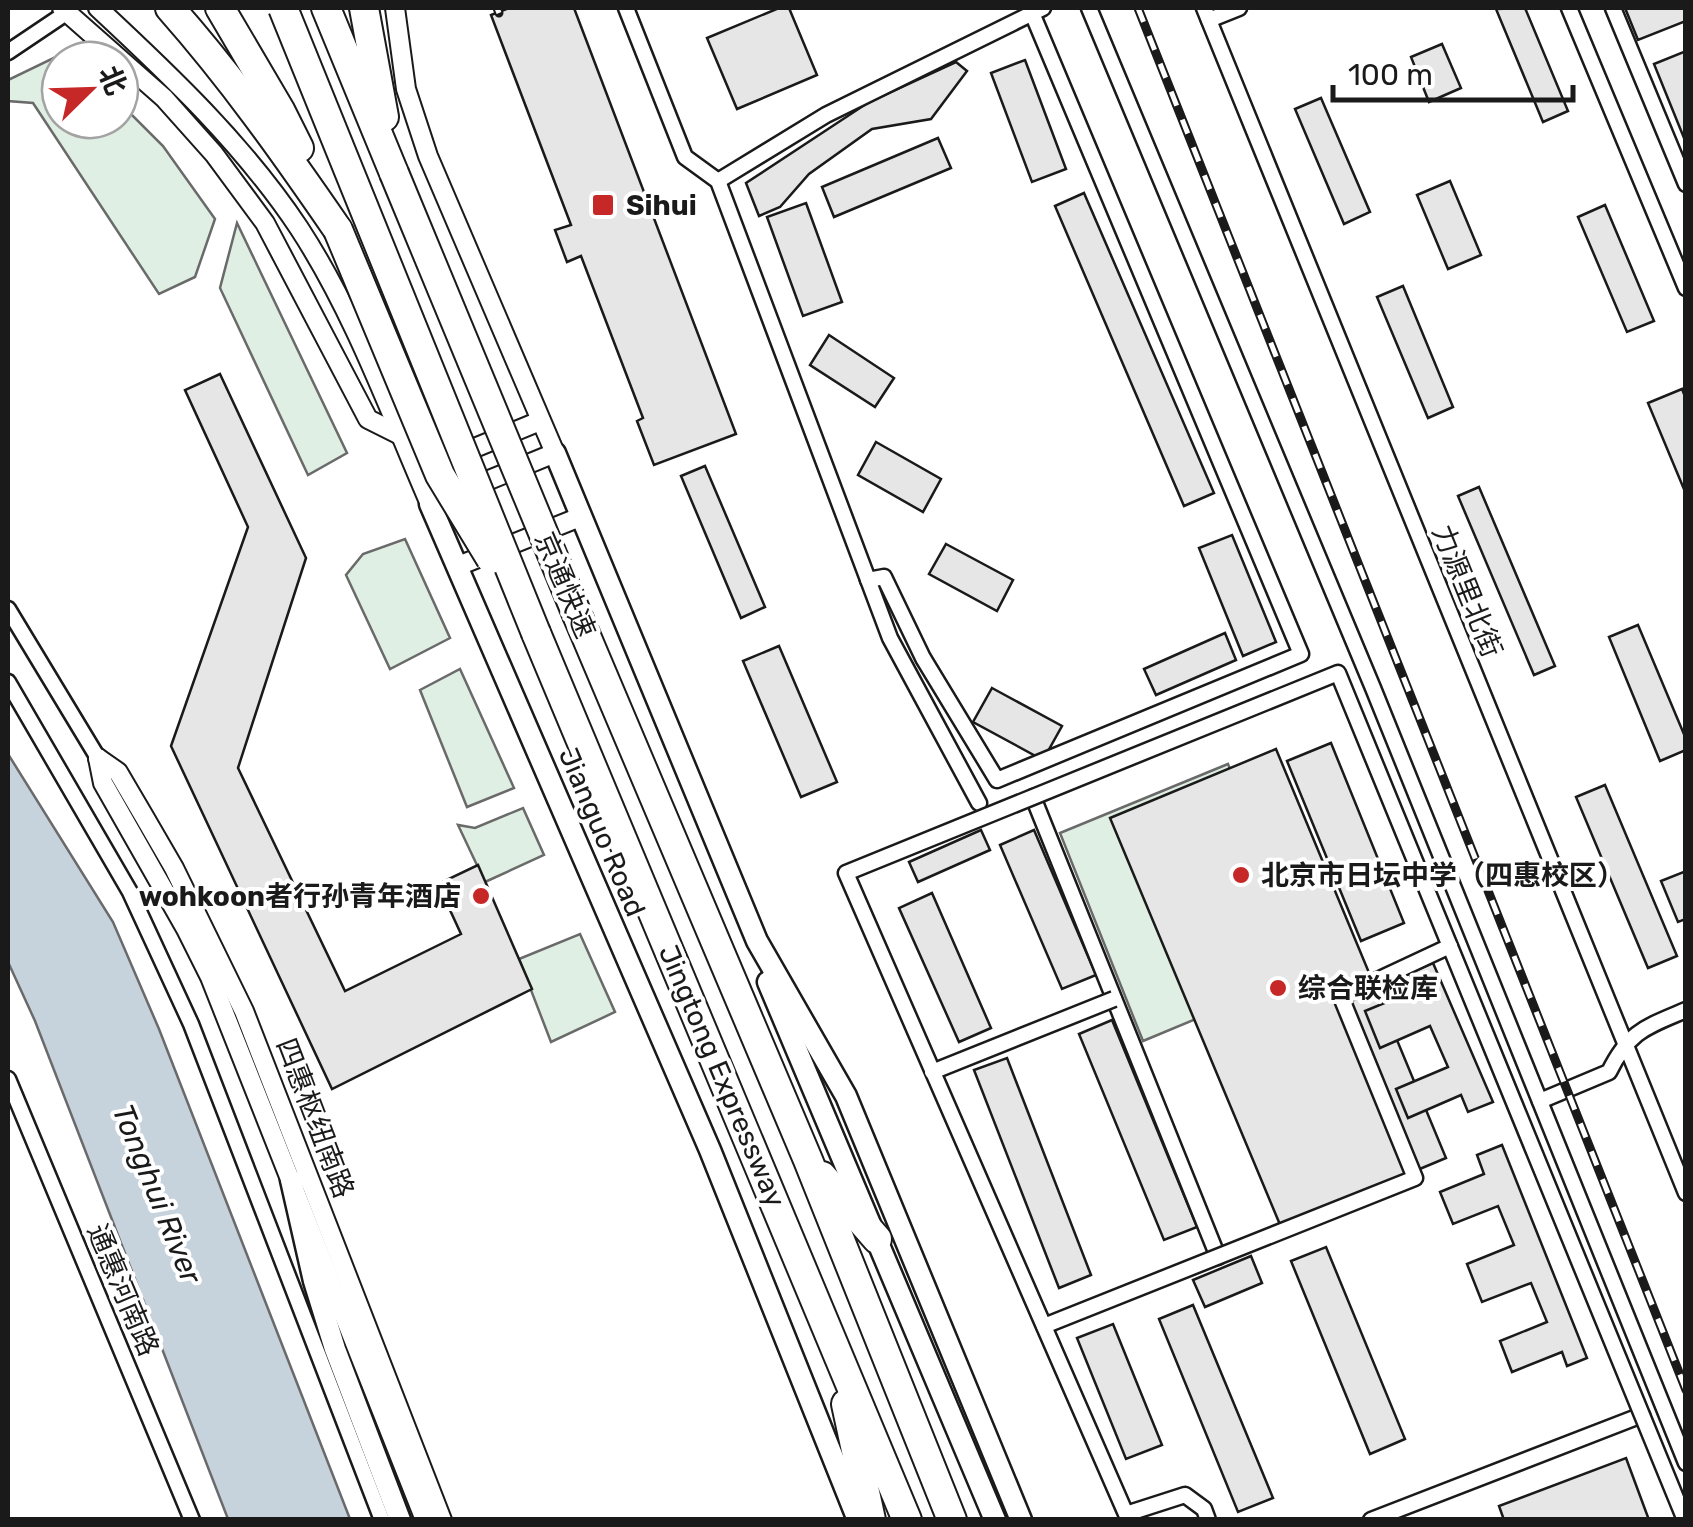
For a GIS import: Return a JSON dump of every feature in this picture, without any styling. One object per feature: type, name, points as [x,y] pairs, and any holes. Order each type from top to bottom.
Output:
[{"type":"highway","points":[[170,8],[224,68],[338,230]]},
{"type":"highway","points":[[220,8],[280,110],[338,230],[440,474],[536,633]]},
{"type":"highway","name":"京通快速","points":[[283,8],[536,633]]},
{"type":"highway","name":"京通快速","points":[[326,8],[808,1160]]},
{"type":"highway","points":[[364,8],[394,173]]},
{"type":"highway","name":"Jingtong Expressway","points":[[536,633],[907,1520]]},
{"type":"highway","points":[[808,1160],[876,1239]]},
{"type":"highway","name":"Jingtong Expressway","points":[[808,1160],[952,1520]]},
{"type":"highway","points":[[829,1329],[871,1520]]},
{"type":"main road","points":[[554,453],[757,941],[846,1096],[1021,1520]]},
{"type":"main road","name":"Jianguo Road","points":[[430,504],[710,1150],[858,1520]]},
{"type":"main road","points":[[757,941],[767,981],[995,1520]]},
{"type":"main road","points":[[291,1180],[330,1332],[400,1520]]},
{"type":"street","name":"Jianguo Road","points":[[98,8],[174,78],[266,183],[300,229],[349,320],[430,504]]},
{"type":"street","points":[[394,8],[406,89],[428,156],[554,453],[430,504]]},
{"type":"street","points":[[626,8],[685,157],[718,181],[890,638],[979,803]]},
{"type":"street","points":[[1090,8],[1374,688],[1686,1463]]},
{"type":"street","points":[[1206,14],[1239,8]]},
{"type":"street","points":[[1569,8],[1686,288]]},
{"type":"street","points":[[1613,8],[1686,184]]},
{"type":"street","points":[[8,52],[64,10],[164,98],[214,154],[265,223],[368,419],[400,436]]},
{"type":"street","points":[[718,181],[826,114],[1038,10],[1302,654],[997,780],[923,658],[884,577],[868,580]]},
{"type":"street","name":"力源里北街","points":[[1206,14],[1686,1194]]},
{"type":"street","points":[[416,472],[540,421]]},
{"type":"street","points":[[458,566],[580,517]]},
{"type":"street","name":"四惠枢纽南路","points":[[8,609],[98,758],[103,783],[210,978],[425,1520]]},
{"type":"street","points":[[1208,1520],[1204,1508],[1186,1495],[1126,1514],[846,873],[1338,673],[1685,1520]]},
{"type":"street","points":[[8,682],[130,892],[191,1024],[382,1520]]},
{"type":"street","name":"四惠枢纽南路","points":[[98,758],[118,772],[174,868],[244,1011],[442,1520]]},
{"type":"street","points":[[1033,797],[1218,1257]]},
{"type":"street","points":[[1044,1326],[1415,1178],[1340,997],[1450,946]]},
{"type":"street","points":[[932,1072],[1114,998]]},
{"type":"street","points":[[1540,1101],[1610,1072],[1623,1044],[1649,1026],[1686,1010]]},
{"type":"street","name":"通惠河南路","points":[[8,1079],[192,1520]]},
{"type":"street","points":[[1372,1520],[1642,1415]]},
{"type":"green space","points":[[40,65],[40,114],[33,103],[8,101],[8,80]]},
{"type":"green space","points":[[140,123],[163,146],[215,219],[195,277],[159,294],[57,140],[140,140]]},
{"type":"green space","points":[[237,223],[347,453],[308,475],[220,288]]},
{"type":"green space","points":[[405,539],[450,638],[390,669],[346,575],[363,554]]},
{"type":"green space","points":[[460,669],[514,788],[467,807],[420,690]]},
{"type":"green space","points":[[1228,764],[1311,971],[1143,1041],[1060,833]]},
{"type":"green space","points":[[523,808],[544,855],[485,882],[458,825],[475,828]]},
{"type":"green space","points":[[580,934],[615,1012],[551,1042],[519,959]]},
{"type":"water","name":"Tonghui River","points":[[8,754],[113,922],[159,1029],[350,1519],[228,1519],[35,1021],[8,962]]},
{"type":"building","points":[[509,8],[574,8],[736,434],[654,465],[637,421],[643,418],[581,256],[567,262],[555,230],[571,225],[491,15]]},
{"type":"building","points":[[779,8],[789,8],[817,75],[737,109],[707,38]]},
{"type":"building","points":[[1525,8],[1568,111],[1543,122],[1496,9]]},
{"type":"building","points":[[1625,8],[1686,8],[1686,21],[1638,40]]},
{"type":"building","points":[[1442,44],[1461,88],[1429,102],[1411,57]]},
{"type":"building","points":[[1686,51],[1686,137],[1684,138],[1654,64]]},
{"type":"building","points":[[1025,60],[1066,169],[1032,182],[991,73]]},
{"type":"building","points":[[956,62],[967,71],[931,119],[872,129],[809,174],[780,207],[759,216],[746,183],[869,102]]},
{"type":"building","points":[[1321,98],[1370,212],[1344,224],[1295,109]]},
{"type":"building","points":[[938,138],[951,168],[834,217],[822,187]]},
{"type":"building","points":[[1450,181],[1481,255],[1448,269],[1417,195]]},
{"type":"building","points":[[1084,193],[1214,493],[1184,506],[1055,206]]},
{"type":"building","points":[[806,203],[842,302],[803,316],[767,217]]},
{"type":"building","points":[[1605,205],[1654,321],[1627,332],[1578,217]]},
{"type":"building","points":[[1403,286],[1453,407],[1428,418],[1377,297]]},
{"type":"building","points":[[829,335],[894,378],[875,407],[810,365]]},
{"type":"building","points":[[220,374],[306,558],[238,768],[345,991],[461,934],[438,884],[478,865],[532,989],[332,1089],[171,746],[248,527],[185,390]]},
{"type":"building","points":[[1682,389],[1686,399],[1686,494],[1648,403]]},
{"type":"building","points":[[876,442],[941,479],[923,512],[858,475]]},
{"type":"building","points":[[705,466],[765,607],[741,618],[681,476]]},
{"type":"building","points":[[1479,487],[1555,666],[1534,675],[1458,496]]},
{"type":"building","points":[[1232,535],[1276,642],[1243,656],[1199,548]]},
{"type":"building","points":[[946,544],[1013,580],[997,611],[929,574]]},
{"type":"building","points":[[1638,625],[1686,739],[1686,750],[1660,761],[1609,637]]},
{"type":"building","points":[[1225,633],[1236,660],[1156,695],[1144,669]]},
{"type":"building","points":[[779,646],[837,782],[801,797],[743,661]]},
{"type":"building","points":[[992,688],[1062,726],[1043,760],[973,722]]},
{"type":"building","points":[[1331,743],[1404,923],[1361,941],[1287,761]]},
{"type":"building","name":"综合联检库","points":[[1276,749],[1446,1158],[1281,1227],[1110,818]]},
{"type":"building","points":[[1605,785],[1677,956],[1648,968],[1576,797]]},
{"type":"building","points":[[981,830],[990,850],[918,882],[909,862]]},
{"type":"building","points":[[1034,830],[1096,975],[1062,989],[1000,845]]},
{"type":"building","points":[[1686,871],[1686,919],[1678,922],[1661,881]]},
{"type":"building","points":[[932,893],[991,1028],[959,1042],[899,908]]},
{"type":"building","points":[[1433,963],[1493,1102],[1468,1112],[1461,1095],[1408,1118],[1396,1089],[1448,1067],[1430,1026],[1380,1048],[1365,1011],[1416,990],[1409,973]]},
{"type":"building","points":[[1112,1020],[1197,1227],[1164,1240],[1079,1034]]},
{"type":"building","points":[[1007,1058],[1091,1275],[1059,1288],[974,1070]]},
{"type":"building","points":[[1502,1145],[1587,1358],[1567,1366],[1562,1352],[1512,1372],[1500,1341],[1547,1322],[1531,1283],[1482,1302],[1467,1264],[1514,1245],[1498,1206],[1453,1224],[1440,1192],[1484,1174],[1477,1155]]},
{"type":"building","points":[[1326,1247],[1405,1439],[1370,1454],[1291,1261]]},
{"type":"building","points":[[1251,1256],[1262,1283],[1205,1307],[1193,1280]]},
{"type":"building","points":[[1193,1305],[1273,1498],[1238,1512],[1159,1319]]},
{"type":"building","points":[[1113,1324],[1162,1445],[1126,1459],[1077,1338]]},
{"type":"building","points":[[1626,1458],[1649,1520],[1504,1520],[1499,1506]]},
{"type":"railway","points":[[497,8],[499,13]]},
{"type":"railway","points":[[1138,8],[1686,1390]]},
{"type":"place","name":"Sihui","points":[[603,205]]},
{"type":"place","name":"北京市日坛中学（四惠校区）","points":[[1241,875]]},
{"type":"place","name":"wohkoon者行孙青年酒店","points":[[481,896]]},
{"type":"place","name":"综合联检库","points":[[1278,988]]}]
